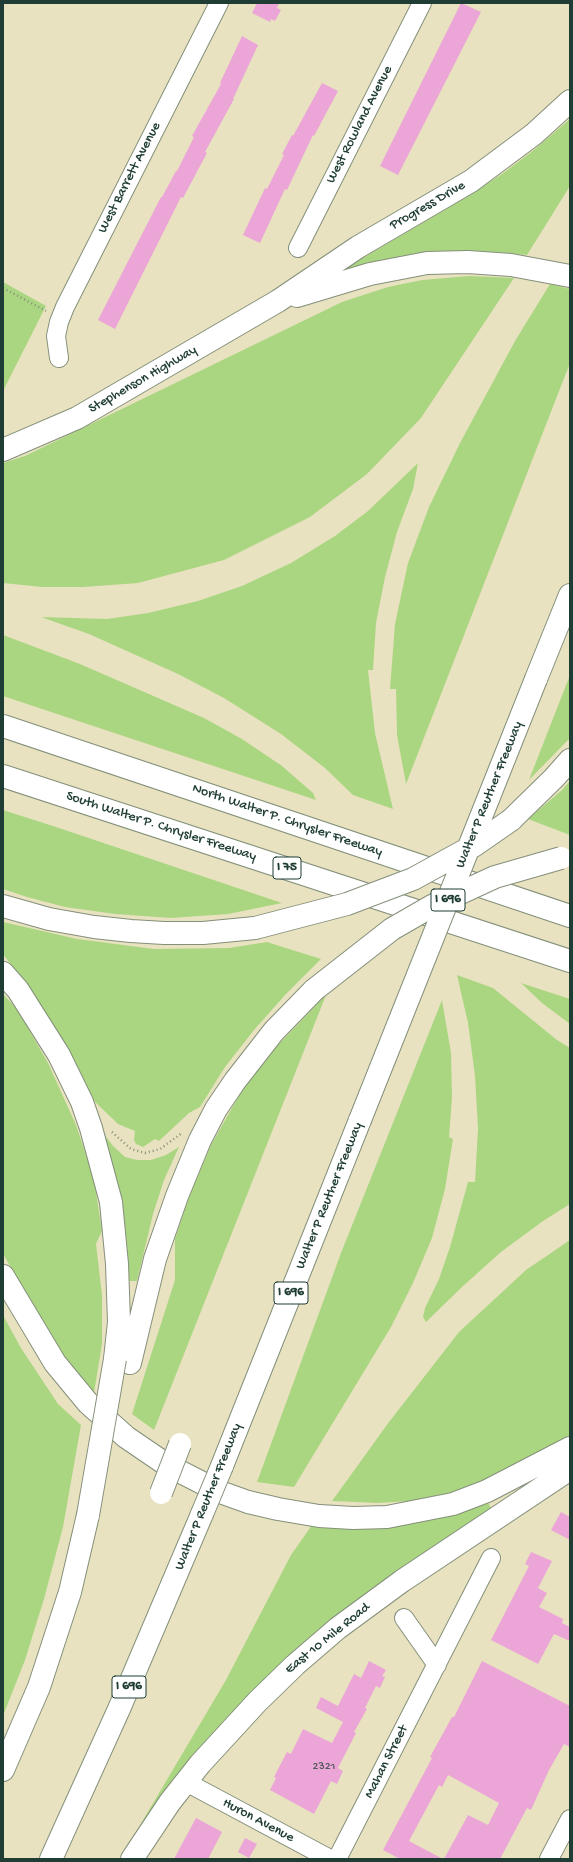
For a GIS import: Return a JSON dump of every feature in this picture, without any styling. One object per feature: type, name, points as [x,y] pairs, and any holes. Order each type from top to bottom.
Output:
[{"type":"main road","name":"Progress Drive","points":[[278,301],[358,247],[471,181],[534,134],[570,101]]},
{"type":"main road","points":[[278,301],[370,274],[428,263],[468,262],[511,265],[570,276]]},
{"type":"main road","name":"Stephenson Highway","points":[[3,450],[77,418],[278,301]]},
{"type":"main road","name":"Walter P Reuther Freeway","points":[[51,1859],[119,1709],[222,1466],[570,595]]},
{"type":"main road","name":"North Walter P. Chrysler Freeway","points":[[3,726],[570,916]]},
{"type":"main road","points":[[3,906],[49,919],[131,931],[203,933],[255,928],[347,904],[413,879],[455,857],[511,820],[554,778],[570,760]]},
{"type":"main road","name":"South Walter P. Chrysler Freeway","points":[[3,776],[570,961]]},
{"type":"main road","points":[[3,1770],[38,1687],[70,1592],[122,1361],[177,1196],[200,1140],[216,1109],[234,1081],[274,1031],[314,990],[392,929],[432,906],[495,877],[566,857]]},
{"type":"main road","points":[[3,973],[18,990],[59,1055],[82,1102],[91,1128],[111,1202],[118,1279],[122,1361]]},
{"type":"main road","points":[[3,1276],[55,1363],[88,1403],[126,1437],[167,1465],[220,1492],[248,1502],[319,1516],[353,1518],[387,1517],[453,1504],[487,1491],[570,1448]]},
{"type":"main road","points":[[161,1493],[180,1444]]},
{"type":"main road","name":"East 10 Mile Road","points":[[132,1859],[162,1813],[186,1782],[257,1702],[295,1665],[338,1628],[402,1581],[570,1469]]},
{"type":"street","name":"West Barrett Avenue","points":[[59,358],[56,336],[59,322],[65,307],[219,3]]},
{"type":"street","name":"West Rowland Avenue","points":[[298,248],[422,3]]},
{"type":"street","name":"Mahan Street","points":[[337,1859],[491,1558]]},
{"type":"street","points":[[404,1618],[436,1665]]},
{"type":"street","name":"Huron Avenue","points":[[186,1782],[330,1859]]},
{"type":"street","points":[[549,1859],[570,1819]]},
{"type":"path","points":[[3,288],[46,311]]},
{"type":"path","points":[[109,1129],[131,1149],[145,1152],[160,1149],[185,1131]]},
{"type":"green space","points":[[570,119],[570,186],[527,255],[461,251],[428,253],[329,278],[470,195],[502,174],[534,150]]},
{"type":"green space","points":[[469,276],[514,278],[421,418],[367,474],[310,517],[224,560],[138,583],[83,587],[42,587],[3,583],[3,463],[25,456],[342,302],[388,287],[422,280]]},
{"type":"green space","points":[[3,282],[46,306],[3,391]]},
{"type":"green space","points":[[550,284],[570,289],[570,363],[406,784],[397,735],[396,689],[390,689],[395,624],[408,563],[429,507],[460,443],[515,341]]},
{"type":"green space","points":[[418,463],[413,489],[397,532],[385,577],[376,623],[373,670],[368,670],[375,733],[393,809],[353,795],[325,768],[281,734],[224,698],[178,674],[89,634],[41,617],[107,619],[148,613],[198,601],[242,586],[291,563],[335,536],[368,511]]},
{"type":"green space","points":[[3,635],[80,664],[204,718],[242,739],[282,766],[313,793],[316,800],[3,696]]},
{"type":"green space","points":[[570,675],[570,738],[529,780]]},
{"type":"green space","points":[[570,781],[570,835],[528,819],[562,790]]},
{"type":"green space","points":[[3,810],[282,903],[228,914],[171,918],[115,914],[65,907],[3,889]]},
{"type":"green space","points":[[3,922],[77,939],[154,949],[229,948],[267,942],[321,959],[286,994],[254,1030],[225,1067],[200,1107],[189,1113],[159,1141],[155,1139],[143,1147],[136,1144],[134,1140],[135,1131],[118,1124],[91,1098],[83,1077],[60,1035],[39,1002],[3,954]]},
{"type":"green space","points":[[457,975],[493,988],[557,1040],[570,1048],[570,1204],[543,1221],[501,1252],[426,1322],[423,1317],[425,1308],[439,1279],[450,1247],[468,1182],[475,1182],[478,1129],[475,1076],[468,1023]]},
{"type":"green space","points":[[521,983],[570,999],[570,1024],[542,1003]]},
{"type":"green space","points":[[3,994],[17,1009],[48,1063],[76,1125],[94,1179],[102,1231],[96,1244],[102,1295],[102,1344],[94,1393],[79,1378],[64,1357],[3,1254]]},
{"type":"green space","points":[[326,995],[154,1430],[132,1414],[175,1280],[175,1239],[189,1197],[211,1145],[241,1092],[274,1049]]},
{"type":"green space","points":[[442,1000],[451,1053],[452,1097],[449,1137],[453,1139],[445,1189],[432,1238],[413,1283],[391,1327],[294,1487],[257,1482],[341,1253]]},
{"type":"green space","points":[[101,1130],[113,1146],[125,1157],[137,1160],[151,1160],[166,1155],[179,1147],[164,1180],[153,1214],[137,1281],[128,1281],[127,1242],[121,1203]]},
{"type":"green space","points":[[570,1240],[570,1436],[524,1463],[476,1485],[425,1500],[378,1503],[332,1501],[389,1422],[459,1332],[526,1270]]},
{"type":"green space","points":[[3,1315],[21,1348],[58,1404],[81,1425],[63,1527],[44,1599],[25,1660],[3,1716]]},
{"type":"green space","points":[[488,1503],[492,1509],[179,1775],[133,1837],[226,1680],[291,1555],[312,1525],[395,1526],[435,1519]]},
{"type":"building","points":[[257,3],[279,3],[277,8],[281,10],[275,21],[271,19],[270,22],[252,13]]},
{"type":"building","points":[[461,3],[481,12],[398,175],[380,166]]},
{"type":"building","points":[[242,36],[258,45],[234,99],[205,152],[207,153],[183,198],[181,197],[115,329],[98,320],[161,197],[177,171],[194,137],[192,136],[221,84],[220,83]]},
{"type":"building","points":[[322,83],[338,91],[314,136],[313,135],[287,190],[285,189],[260,243],[243,235],[265,188],[267,189],[284,155],[282,154]]},
{"type":"building","points":[[561,1512],[570,1517],[570,1540],[551,1530]]},
{"type":"building","points":[[531,1552],[552,1561],[538,1588],[547,1593],[539,1607],[563,1619],[562,1623],[570,1627],[570,1641],[554,1634],[538,1664],[491,1640],[529,1566],[525,1564]]},
{"type":"building","points":[[369,1661],[386,1670],[382,1676],[385,1677],[380,1688],[376,1686],[365,1708],[367,1709],[354,1732],[356,1733],[338,1768],[343,1771],[337,1784],[331,1781],[314,1814],[270,1790],[276,1778],[274,1777],[287,1752],[291,1754],[303,1729],[332,1743],[343,1722],[316,1708],[321,1697],[338,1706],[354,1674],[361,1678]]},
{"type":"building","points":[[482,1661],[570,1706],[570,1747],[564,1744],[549,1770],[531,1810],[527,1808],[500,1859],[444,1859],[468,1815],[488,1825],[499,1803],[448,1775],[442,1787],[439,1785],[409,1841],[443,1859],[400,1859],[383,1850],[432,1758],[430,1757],[452,1717],[454,1717]]},
{"type":"building","points":[[196,1818],[222,1832],[208,1859],[174,1859]]},
{"type":"building","points":[[245,1838],[257,1844],[249,1858],[238,1852]]}]
